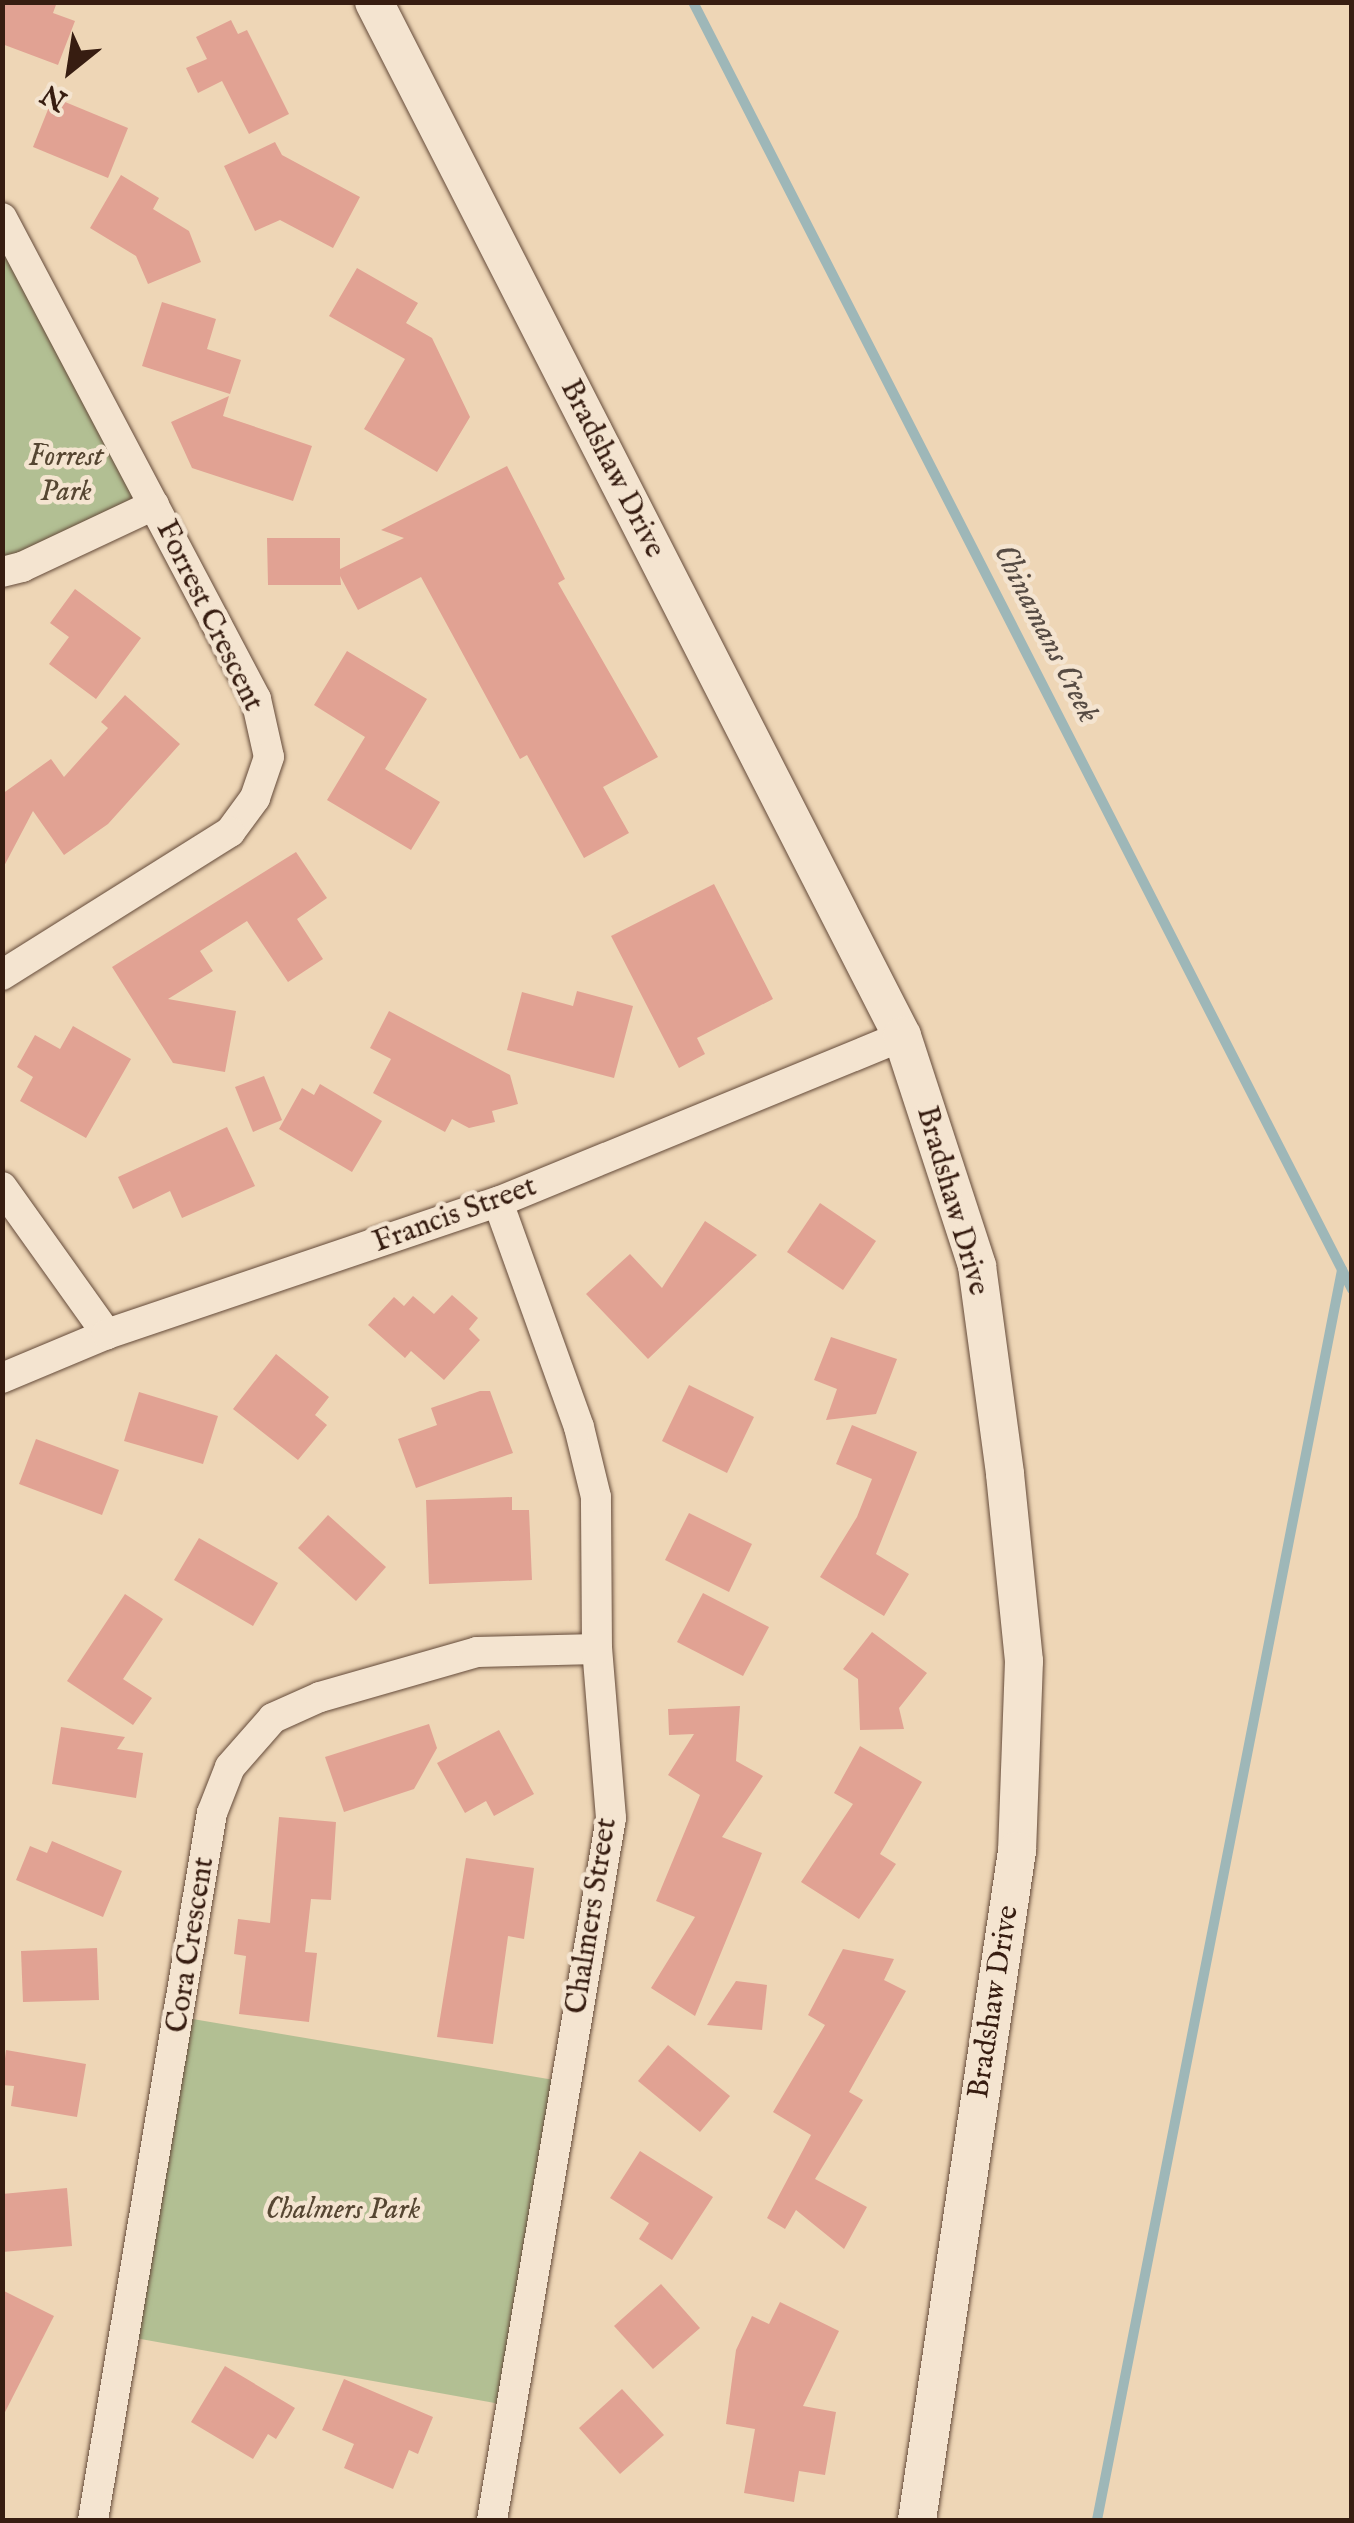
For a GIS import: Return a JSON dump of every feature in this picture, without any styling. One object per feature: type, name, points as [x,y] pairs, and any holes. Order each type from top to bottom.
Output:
[{"type":"street","name":"Bradshaw Drive","points":[[374,2],[902,1036],[977,1266],[1005,1474],[1024,1661],[1017,1851],[916,2520]]},
{"type":"street","name":"Forrest Crescent","points":[[2,218],[256,700],[268,757],[255,798],[230,832],[2,974]]},
{"type":"street","points":[[2,572],[22,567],[154,505]]},
{"type":"street","name":"Francis Street","points":[[2,1378],[107,1334],[498,1202],[902,1036]]},
{"type":"street","points":[[2,1187],[107,1334]]},
{"type":"street","name":"Chalmers Street","points":[[492,2520],[610,1818],[597,1648],[596,1497],[578,1428],[498,1202]]},
{"type":"street","name":"Cora Crescent","points":[[94,2520],[212,1813],[230,1767],[273,1718],[320,1697],[477,1652],[597,1648]]},
{"type":"green space","name":"Forrest Park","points":[[2,218],[154,505],[2,572]]},
{"type":"green space","name":"Chalmers Park","points":[[181,2017],[566,2082],[512,2406],[124,2336]]},
{"type":"building","points":[[2,2],[57,2],[53,13],[75,21],[58,65],[2,44]]},
{"type":"building","points":[[231,20],[238,34],[247,30],[289,114],[249,134],[222,81],[198,93],[186,68],[207,59],[196,37]]},
{"type":"building","points":[[53,97],[128,128],[108,178],[33,147]]},
{"type":"building","points":[[275,142],[282,155],[360,197],[333,248],[280,220],[255,231],[224,166]]},
{"type":"building","points":[[121,175],[159,198],[153,209],[189,231],[201,262],[148,284],[136,256],[90,228]]},
{"type":"building","points":[[357,268],[418,303],[406,323],[432,338],[470,417],[437,472],[364,429],[405,359],[329,316]]},
{"type":"building","points":[[162,302],[216,319],[207,349],[241,360],[230,394],[142,366]]},
{"type":"building","points":[[229,396],[223,416],[312,446],[293,501],[192,468],[171,422]]},
{"type":"building","points":[[507,466],[565,579],[558,583],[658,757],[603,787],[629,833],[584,858],[527,755],[520,759],[421,577],[358,610],[340,576],[341,585],[268,585],[267,538],[340,538],[340,569],[404,538],[381,530]]},
{"type":"building","points":[[75,589],[141,638],[96,699],[49,664],[69,637],[50,623]]},
{"type":"building","points":[[347,651],[427,699],[385,769],[440,802],[411,850],[327,800],[365,737],[314,705]]},
{"type":"building","points":[[125,695],[180,744],[108,824],[64,855],[33,811],[2,870],[2,794],[51,759],[64,777],[108,728],[101,722]]},
{"type":"building","points":[[296,852],[327,898],[297,919],[323,959],[288,982],[247,921],[200,951],[213,971],[168,999],[236,1011],[225,1072],[173,1063],[112,967]]},
{"type":"building","points":[[714,884],[773,999],[697,1038],[705,1054],[679,1068],[611,936]]},
{"type":"building","points":[[577,991],[633,1006],[614,1078],[507,1050],[522,992],[573,1006]]},
{"type":"building","points":[[389,1011],[510,1075],[518,1104],[492,1111],[495,1122],[469,1128],[452,1119],[445,1132],[373,1093],[391,1059],[370,1048]]},
{"type":"building","points":[[73,1026],[131,1059],[86,1138],[20,1101],[33,1077],[17,1067],[35,1035],[60,1049]]},
{"type":"building","points":[[264,1076],[282,1120],[253,1132],[235,1087]]},
{"type":"building","points":[[320,1084],[382,1121],[352,1172],[279,1129],[302,1088],[314,1095]]},
{"type":"building","points":[[227,1127],[255,1186],[182,1218],[170,1191],[133,1209],[118,1177]]},
{"type":"building","points":[[820,1203],[876,1241],[843,1290],[787,1252]]},
{"type":"building","points":[[705,1221],[757,1255],[648,1359],[586,1294],[630,1254],[662,1288]]},
{"type":"building","points":[[452,1295],[478,1318],[469,1329],[480,1340],[444,1380],[411,1351],[405,1358],[368,1325],[394,1297],[404,1306],[413,1296],[434,1314]]},
{"type":"building","points":[[831,1337],[897,1359],[876,1414],[826,1420],[837,1389],[814,1380]]},
{"type":"building","points":[[276,1354],[329,1397],[315,1415],[327,1425],[298,1460],[233,1409]]},
{"type":"building","points":[[689,1385],[754,1417],[727,1473],[662,1441]]},
{"type":"building","points":[[490,1391],[513,1453],[416,1488],[398,1439],[437,1425],[431,1408]]},
{"type":"building","points":[[139,1392],[218,1416],[203,1464],[124,1441]]},
{"type":"building","points":[[852,1425],[917,1452],[876,1554],[909,1574],[884,1616],[820,1577],[857,1517],[872,1479],[836,1464]]},
{"type":"building","points":[[36,1439],[119,1470],[102,1515],[19,1484]]},
{"type":"building","points":[[512,1497],[512,1510],[529,1510],[532,1580],[429,1584],[426,1500]]},
{"type":"building","points":[[689,1513],[752,1544],[729,1592],[665,1560]]},
{"type":"building","points":[[328,1515],[386,1567],[356,1601],[298,1548]]},
{"type":"building","points":[[199,1538],[278,1583],[253,1626],[174,1580]]},
{"type":"building","points":[[703,1593],[769,1627],[743,1676],[677,1642]]},
{"type":"building","points":[[125,1594],[163,1619],[123,1679],[152,1698],[133,1725],[67,1681]]},
{"type":"building","points":[[872,1632],[927,1673],[899,1708],[904,1729],[860,1730],[858,1679],[843,1669]]},
{"type":"building","points":[[740,1706],[736,1761],[763,1776],[722,1837],[762,1853],[695,2016],[651,1988],[695,1917],[656,1901],[700,1795],[668,1775],[694,1734],[669,1735],[668,1709]]},
{"type":"building","points":[[429,1724],[437,1748],[414,1789],[344,1812],[325,1757]]},
{"type":"building","points":[[61,1727],[125,1737],[117,1749],[143,1753],[136,1798],[52,1784]]},
{"type":"building","points":[[499,1730],[534,1794],[494,1816],[486,1801],[465,1813],[437,1763]]},
{"type":"building","points":[[860,1746],[922,1782],[880,1854],[896,1864],[859,1919],[801,1882],[853,1804],[834,1793]]},
{"type":"building","points":[[279,1817],[336,1822],[331,1900],[311,1899],[305,1952],[317,1953],[309,2022],[239,2014],[246,1956],[234,1954],[238,1919],[270,1923]]},
{"type":"building","points":[[52,1841],[122,1871],[103,1917],[16,1880],[30,1846],[47,1853]]},
{"type":"building","points":[[466,1858],[534,1868],[524,1939],[508,1936],[493,2044],[437,2037]]},
{"type":"building","points":[[97,1948],[99,2000],[23,2002],[21,1951]]},
{"type":"building","points":[[843,1949],[894,1959],[884,1980],[906,1991],[849,2092],[863,2100],[815,2179],[867,2207],[844,2249],[796,2210],[785,2229],[767,2218],[811,2135],[773,2112],[825,2025],[808,2015]]},
{"type":"building","points":[[736,1981],[767,1985],[762,2030],[707,2025]]},
{"type":"building","points":[[668,2045],[730,2096],[700,2132],[638,2081]]},
{"type":"building","points":[[6,2050],[86,2064],[77,2117],[11,2106],[14,2086],[2,2085]]},
{"type":"building","points":[[640,2151],[713,2197],[672,2260],[639,2239],[649,2223],[610,2198]]},
{"type":"building","points":[[67,2188],[72,2246],[2,2252],[2,2194]]},
{"type":"building","points":[[661,2284],[700,2328],[653,2369],[614,2326]]},
{"type":"building","points":[[2,2290],[54,2316],[2,2418]]},
{"type":"building","points":[[780,2302],[839,2331],[803,2406],[836,2412],[825,2475],[799,2471],[794,2502],[744,2493],[755,2429],[726,2424],[736,2350],[752,2316],[769,2324]]},
{"type":"building","points":[[225,2366],[295,2408],[276,2439],[268,2434],[253,2459],[191,2422]]},
{"type":"building","points":[[344,2379],[433,2417],[418,2454],[409,2450],[393,2489],[344,2468],[354,2444],[322,2430]]},
{"type":"building","points":[[622,2389],[664,2435],[620,2474],[579,2428]]},
{"type":"waterway","name":"Chinamans Creek","points":[[693,2],[1352,1289]]},
{"type":"waterway","points":[[1097,2520],[1342,1270]]}]
